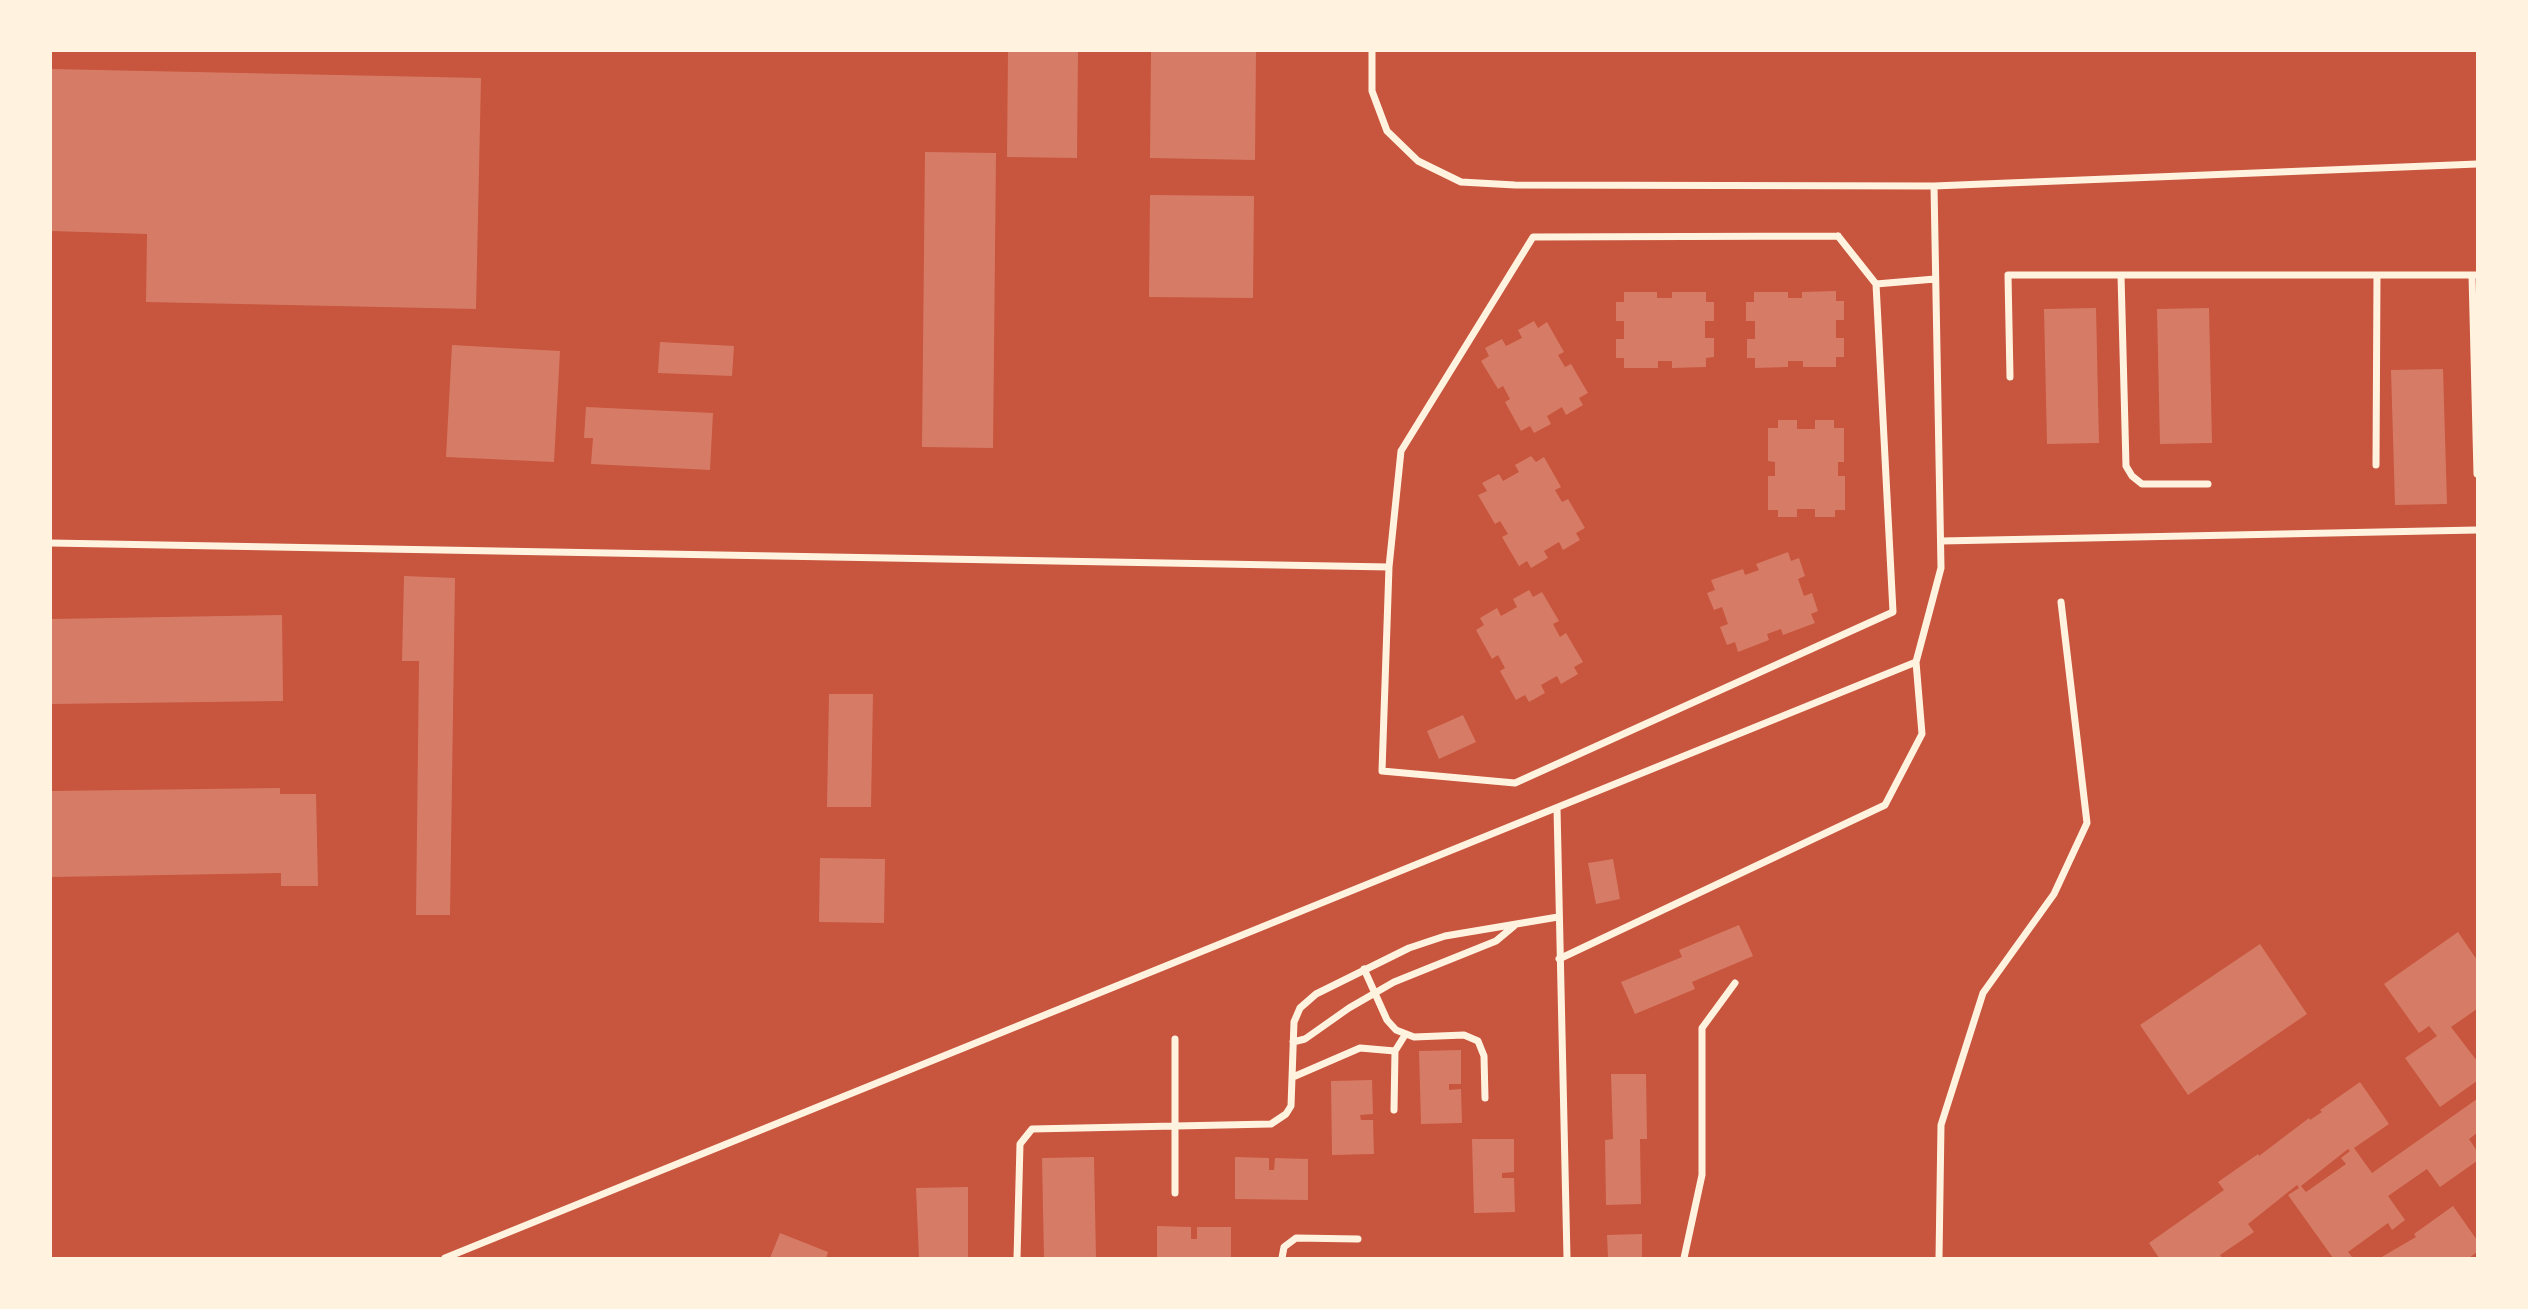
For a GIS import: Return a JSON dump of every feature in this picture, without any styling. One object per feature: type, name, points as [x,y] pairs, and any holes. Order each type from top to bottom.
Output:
[{"type":"street","points":[[1372,51],[1372,91],[1387,131],[1418,161],[1461,182],[1515,186],[1934,186],[2477,164]]},
{"type":"street","points":[[1559,959],[1885,805],[1922,734],[1916,663],[1941,568],[1934,186]]},
{"type":"street","points":[[1838,236],[1876,284],[1893,612],[1515,783],[1382,771],[1388,567],[1401,451],[1533,237],[1838,236]]},
{"type":"street","points":[[2010,377],[2008,275],[2474,275],[2477,474]]},
{"type":"street","points":[[2121,275],[2126,466],[2132,477],[2142,484],[2208,484]]},
{"type":"street","points":[[2376,465],[2377,275]]},
{"type":"street","points":[[1876,284],[1935,279]]},
{"type":"street","points":[[1941,541],[2477,530]]},
{"type":"street","points":[[51,542],[1388,567]]},
{"type":"street","points":[[1939,1258],[1941,1125],[1983,993],[2054,894],[2087,823],[2061,602]]},
{"type":"street","points":[[445,1258],[1916,663]]},
{"type":"street","points":[[1557,808],[1567,1258]]},
{"type":"street","points":[[1017,1258],[1019,1151],[1026,1133],[1039,1126],[1271,1124],[1286,1114],[1291,1106],[1294,1022],[1307,1000],[1364,969],[1445,936],[1558,917]]},
{"type":"street","points":[[1293,1042],[1316,1033],[1375,992],[1419,971],[1496,941],[1514,925]]},
{"type":"street","points":[[1364,969],[1391,1026],[1405,1035],[1473,1037],[1484,1056],[1485,1098]]},
{"type":"street","points":[[1684,1258],[1702,1175],[1702,1028],[1735,983]]},
{"type":"street","points":[[1394,1110],[1395,1051],[1405,1035]]},
{"type":"street","points":[[1175,1040],[1175,1193]]},
{"type":"street","points":[[1293,1077],[1360,1048],[1395,1051]]},
{"type":"street","points":[[1282,1258],[1284,1247],[1296,1238],[1358,1239]]},
{"type":"building","points":[[1008,51],[1078,51],[1077,158],[1007,157]]},
{"type":"building","points":[[1151,51],[1256,51],[1255,160],[1150,158]]},
{"type":"building","points":[[51,69],[481,78],[476,309],[146,302],[147,234],[51,231]]},
{"type":"building","points":[[925,152],[996,153],[993,448],[922,447]]},
{"type":"building","points":[[1150,195],[1254,196],[1253,298],[1149,297]]},
{"type":"building","points":[[1836,291],[1836,301],[1844,301],[1844,320],[1836,320],[1836,338],[1844,338],[1844,357],[1836,357],[1836,367],[1803,367],[1803,361],[1788,361],[1788,367],[1755,368],[1755,358],[1747,358],[1747,339],[1755,339],[1755,321],[1746,321],[1746,302],[1754,302],[1754,292],[1788,292],[1788,298],[1802,298],[1802,292]]},
{"type":"building","points":[[1624,292],[1657,292],[1657,298],[1672,298],[1672,292],[1706,292],[1706,302],[1714,302],[1714,321],[1705,321],[1705,338],[1714,338],[1714,357],[1706,358],[1706,367],[1672,368],[1672,361],[1658,361],[1658,368],[1624,368],[1624,358],[1616,358],[1616,339],[1624,339],[1624,321],[1616,321],[1616,302],[1624,302]]},
{"type":"building","points":[[2096,308],[2099,443],[2047,444],[2044,309]]},
{"type":"building","points":[[2209,308],[2212,443],[2160,444],[2157,309]]},
{"type":"building","points":[[1534,321],[1538,328],[1547,322],[1564,352],[1558,355],[1565,367],[1571,364],[1588,393],[1579,398],[1583,405],[1566,415],[1562,407],[1547,416],[1551,424],[1534,433],[1530,426],[1521,431],[1505,402],[1510,399],[1503,386],[1498,389],[1481,361],[1489,356],[1485,348],[1502,339],[1506,346],[1522,338],[1518,330]]},
{"type":"building","points":[[660,342],[734,346],[732,376],[658,373]]},
{"type":"building","points":[[452,345],[560,351],[554,462],[446,457]]},
{"type":"building","points":[[2443,369],[2447,504],[2395,505],[2391,370]]},
{"type":"building","points":[[586,407],[713,413],[710,470],[591,464],[593,438],[584,438]]},
{"type":"building","points":[[1778,420],[1797,420],[1797,429],[1815,429],[1815,420],[1834,420],[1834,428],[1844,428],[1844,462],[1838,462],[1838,476],[1845,476],[1845,510],[1835,510],[1835,517],[1815,517],[1815,509],[1797,509],[1797,517],[1778,517],[1778,510],[1768,510],[1768,476],[1775,476],[1775,462],[1768,461],[1768,428],[1778,428]]},
{"type":"building","points":[[1531,456],[1536,462],[1544,457],[1561,487],[1555,490],[1562,502],[1568,499],[1585,528],[1576,533],[1580,540],[1563,550],[1559,542],[1544,551],[1548,558],[1531,568],[1527,561],[1519,566],[1502,537],[1508,534],[1500,521],[1495,524],[1478,495],[1487,491],[1482,483],[1499,474],[1503,481],[1519,472],[1515,465]]},
{"type":"building","points":[[1788,552],[1791,561],[1799,558],[1805,576],[1798,579],[1804,596],[1812,593],[1818,611],[1811,614],[1815,623],[1783,635],[1781,629],[1767,634],[1769,640],[1738,652],[1735,642],[1727,645],[1720,627],[1728,624],[1722,607],[1714,610],[1707,593],[1715,590],[1711,580],[1743,569],[1745,575],[1759,570],[1756,564]]},
{"type":"building","points":[[404,576],[455,578],[450,915],[416,915],[419,661],[402,661]]},
{"type":"building","points":[[1529,590],[1533,597],[1542,592],[1559,621],[1553,624],[1560,637],[1566,633],[1583,662],[1574,667],[1578,674],[1561,684],[1557,676],[1541,685],[1545,693],[1529,702],[1525,695],[1516,700],[1500,671],[1505,668],[1498,655],[1492,659],[1476,630],[1484,625],[1480,618],[1497,608],[1501,616],[1517,607],[1513,599]]},
{"type":"building","points":[[282,615],[283,701],[51,704],[51,619]]},
{"type":"building","points":[[829,694],[873,694],[871,807],[827,807]]},
{"type":"building","points":[[1463,715],[1476,742],[1439,759],[1427,731]]},
{"type":"building","points":[[280,788],[280,794],[316,794],[318,886],[281,886],[281,873],[51,877],[51,791]]},
{"type":"building","points":[[820,858],[885,859],[884,923],[819,922]]},
{"type":"building","points":[[1613,859],[1620,899],[1596,904],[1588,863]]},
{"type":"building","points":[[1739,925],[1753,956],[1692,982],[1695,989],[1635,1014],[1621,982],[1682,957],[1679,950]]},
{"type":"building","points":[[2458,932],[2477,960],[2477,1009],[2451,1027],[2477,1061],[2477,1081],[2440,1107],[2405,1058],[2437,1036],[2429,1026],[2419,1033],[2384,984]]},
{"type":"building","points":[[2260,944],[2307,1014],[2188,1095],[2140,1025]]},
{"type":"building","points":[[1461,1050],[1461,1084],[1449,1084],[1449,1090],[1461,1089],[1462,1123],[1421,1124],[1419,1051]]},
{"type":"building","points":[[1611,1074],[1646,1074],[1647,1139],[1640,1139],[1641,1204],[1606,1205],[1605,1140],[1613,1139]]},
{"type":"building","points":[[1372,1080],[1373,1114],[1360,1115],[1361,1120],[1373,1120],[1374,1154],[1332,1155],[1331,1081]]},
{"type":"building","points":[[2360,1082],[2389,1124],[2354,1148],[2372,1173],[2477,1099],[2477,1133],[2469,1139],[2477,1151],[2477,1161],[2440,1187],[2427,1169],[2388,1196],[2405,1220],[2392,1230],[2388,1223],[2348,1252],[2353,1258],[2333,1258],[2288,1195],[2299,1188],[2297,1185],[2248,1224],[2254,1232],[2220,1255],[2222,1258],[2159,1258],[2149,1243],[2224,1190],[2218,1182],[2258,1154],[2259,1156],[2309,1118],[2310,1120],[2322,1112],[2320,1110]],"holes":[[[2348,1149],[2350,1151],[2341,1158],[2346,1164],[2306,1192],[2301,1186]]]},
{"type":"building","points":[[1472,1139],[1514,1139],[1514,1172],[1502,1173],[1502,1178],[1514,1178],[1515,1212],[1474,1213]]},
{"type":"building","points":[[1094,1157],[1096,1258],[1044,1258],[1042,1158]]},
{"type":"building","points":[[1235,1157],[1269,1158],[1269,1170],[1274,1170],[1275,1158],[1308,1159],[1308,1200],[1235,1199]]},
{"type":"building","points":[[968,1187],[968,1258],[919,1258],[916,1188]]},
{"type":"building","points":[[2453,1206],[2477,1240],[2477,1252],[2469,1258],[2380,1258],[2416,1237],[2414,1234]]},
{"type":"building","points":[[1157,1226],[1191,1227],[1191,1239],[1197,1239],[1197,1227],[1231,1227],[1231,1258],[1157,1258]]},
{"type":"building","points":[[780,1233],[828,1252],[826,1258],[770,1258]]},
{"type":"building","points":[[1642,1234],[1642,1258],[1608,1258],[1607,1235]]}]
